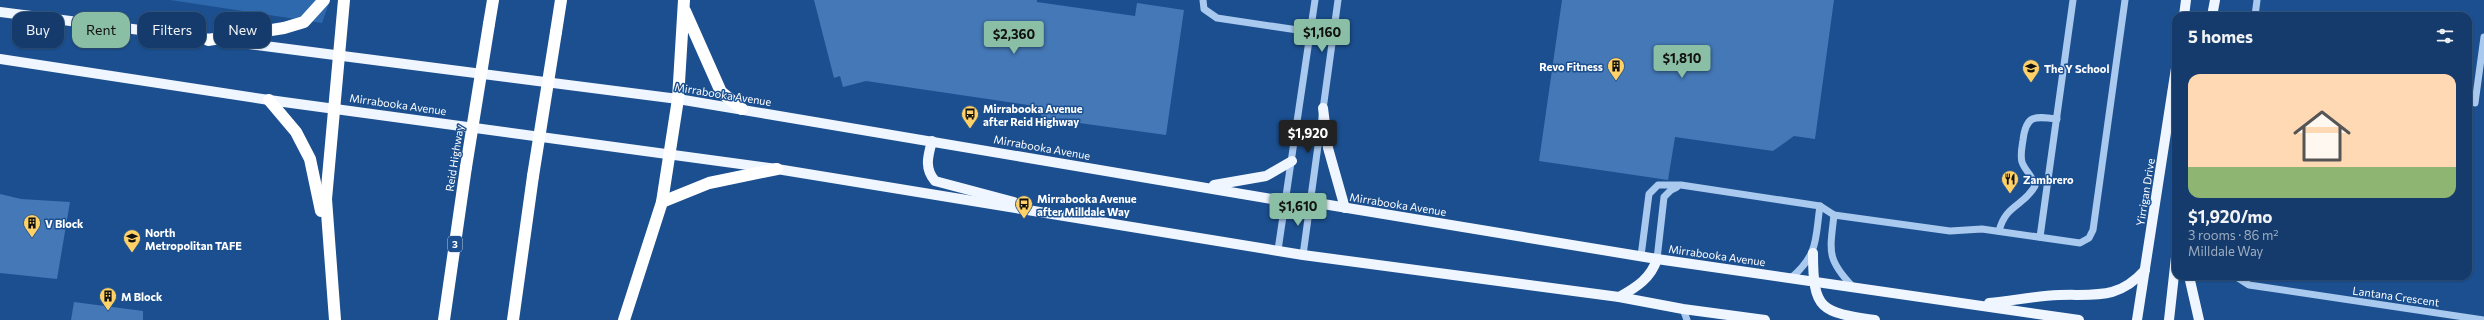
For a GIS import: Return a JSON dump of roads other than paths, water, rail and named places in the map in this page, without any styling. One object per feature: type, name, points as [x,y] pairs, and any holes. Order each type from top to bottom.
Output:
[{"type":"highway","points":[[208,40],[284,28],[304,22],[324,0]]},
{"type":"highway","points":[[335,320],[328,243],[326,199],[344,0]]},
{"type":"highway","name":"Reid Highway","points":[[444,320],[466,167],[493,0]]},
{"type":"highway","points":[[513,320],[561,0]]},
{"type":"highway","points":[[624,320],[662,202],[671,153],[678,99],[684,4]]},
{"type":"highway","points":[[684,4],[721,92],[742,109]]},
{"type":"highway","points":[[269,100],[296,132],[310,159],[328,243]]},
{"type":"highway","points":[[662,202],[709,183],[777,169]]},
{"type":"main road","points":[[2182,0],[2184,12]]},
{"type":"main road","points":[[2184,12],[2186,0]]},
{"type":"main road","points":[[2213,12],[2215,0]]},
{"type":"main road","name":"Mirrabooka Avenue","points":[[0,12],[208,40],[340,55],[678,99],[1286,200],[1311,202],[1657,259],[2079,320]]},
{"type":"main road","name":"Mirrabooka Avenue","points":[[0,60],[269,100],[335,107],[671,153],[1303,255],[1620,297],[1728,318],[1765,320]]},
{"type":"main road","name":"Yirrigan Drive","points":[[2137,320],[2172,94]]},
{"type":"main road","points":[[1323,108],[1328,148],[1346,208]]},
{"type":"main road","points":[[932,141],[927,165],[930,174],[935,181],[944,185],[996,196],[1047,213]]},
{"type":"main road","points":[[1202,186],[1266,176],[1292,161]]},
{"type":"main road","points":[[1813,253],[1813,281],[1815,292],[1833,313],[1875,320]]},
{"type":"main road","points":[[1620,297],[1645,280],[1653,270],[1657,259]]},
{"type":"main road","points":[[1975,305],[2059,296],[2103,295],[2126,287],[2145,270]]},
{"type":"main road","points":[[2169,320],[2173,280]]},
{"type":"main road","points":[[2190,280],[2199,320]]},
{"type":"street","points":[[1203,0],[1204,9],[1217,18],[1310,32]]},
{"type":"street","points":[[1278,250],[1315,0]]},
{"type":"street","points":[[1303,255],[1338,0]]},
{"type":"street","points":[[2040,237],[2073,0]]},
{"type":"street","points":[[1641,256],[1649,194],[1658,185],[1681,185],[1820,206],[1834,215],[1950,231],[1982,229],[2080,243],[2089,238],[2093,230],[2125,0]]},
{"type":"street","points":[[2256,12],[2257,0]]},
{"type":"street","points":[[2474,103],[2484,37]]},
{"type":"street","points":[[1999,231],[2002,217],[2031,193],[2035,186],[2033,178],[2022,163],[2021,157],[2025,126],[2031,119],[2039,117],[2057,119]]},
{"type":"street","points":[[1657,259],[1664,197],[1671,190],[1681,185]]},
{"type":"street","points":[[1791,278],[1805,266],[1813,253],[1820,206]]},
{"type":"street","points":[[1834,215],[1830,250],[1834,263],[1853,287]]},
{"type":"street","name":"Lantana Crescent","points":[[2242,280],[2249,285],[2484,320]]},
{"type":"street","points":[[1683,309],[1687,320]]},
{"type":"place","name":"Revo Fitness","points":[[1616,81]]},
{"type":"place","name":"The Y School","points":[[2031,83]]},
{"type":"place","name":"Mirrabooka Avenue after Reid Highway","points":[[970,129]]},
{"type":"place","name":"Zambrero","points":[[2010,194]]},
{"type":"place","name":"Mirrabooka Avenue after Milldale Way","points":[[1024,219]]},
{"type":"place","name":"V Block","points":[[32,238]]},
{"type":"place","name":"North Metropolitan TAFE","points":[[132,253]]},
{"type":"place","name":"M Block","points":[[108,311]]}]
